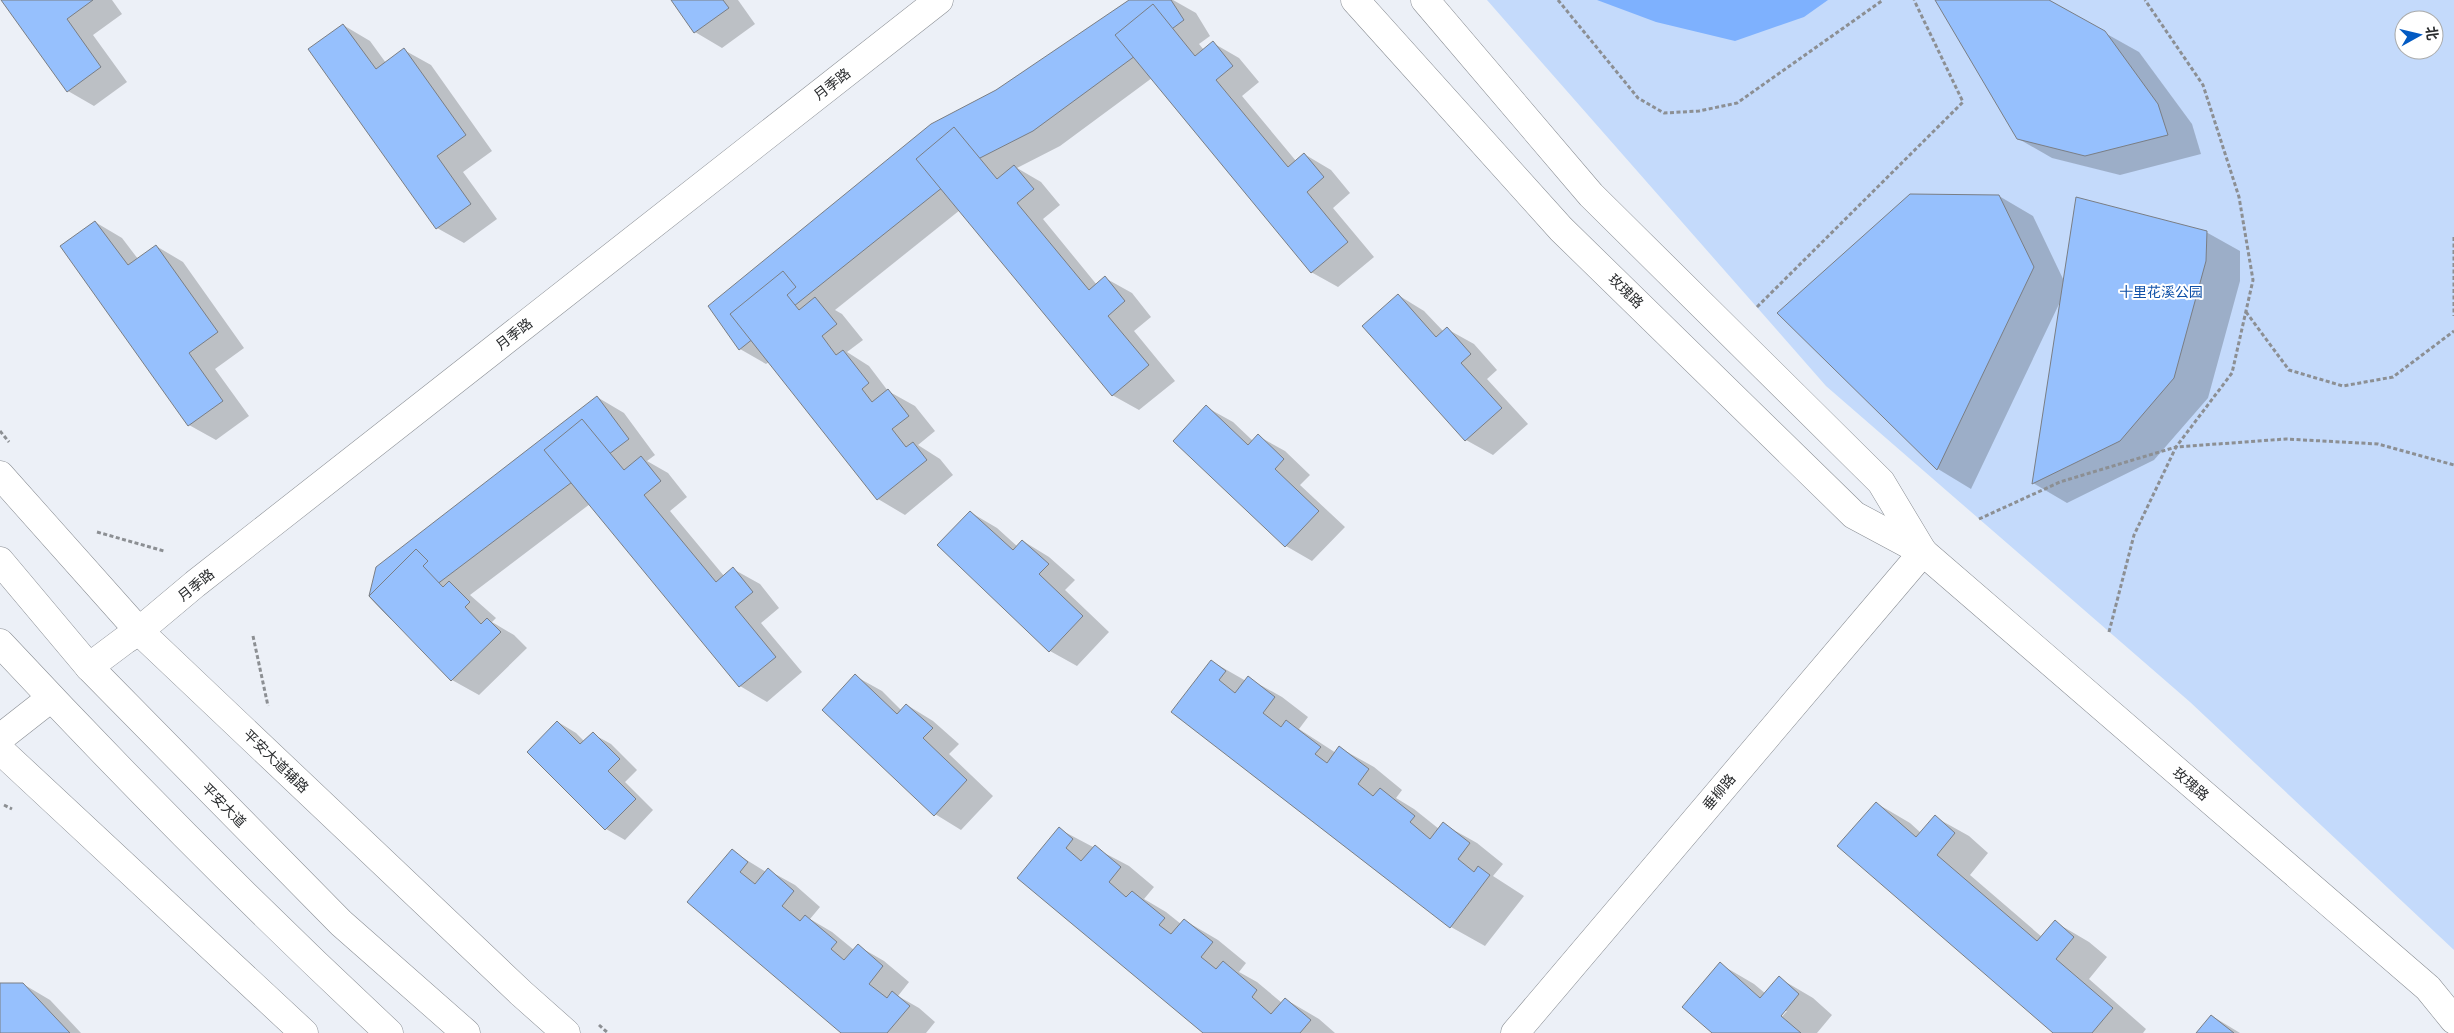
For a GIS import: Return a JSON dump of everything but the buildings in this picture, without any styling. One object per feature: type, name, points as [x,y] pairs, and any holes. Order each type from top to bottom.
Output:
[{"type":"street","name":"月季路","points":[[89,668],[124,640],[139,631],[203,578],[939,0]]},
{"type":"street","name":"玫瑰路","points":[[1355,0],[1562,229],[1854,515],[1923,552],[2428,988],[2454,1020]]},
{"type":"street","name":"玫瑰路","points":[[1425,0],[1591,195],[1881,482],[1923,552]]},
{"type":"street","name":"平安大道辅路","points":[[0,475],[139,631],[521,993],[566,1033]]},
{"type":"street","name":"垂柳路","points":[[1515,1033],[1923,552]]},
{"type":"street","name":"平安大道","points":[[0,561],[89,668],[341,924],[466,1033]]},
{"type":"street","points":[[0,643],[51,698],[305,954],[389,1033]]},
{"type":"street","points":[[0,738],[51,698]]},
{"type":"street","points":[[0,750],[304,1033]]},
{"type":"street","points":[[521,993],[540,1033]]},
{"type":"path","points":[[1558,0],[1638,98],[1664,113],[1699,111],[1737,103],[1883,0]]},
{"type":"path","points":[[1757,307],[1963,102],[1914,0]]},
{"type":"path","points":[[2109,632],[2134,535],[2176,447],[2232,373],[2253,280],[2239,197],[2203,84],[2145,0]]},
{"type":"path","points":[[2454,237],[2454,316]]},
{"type":"path","points":[[2246,312],[2289,370],[2343,386],[2393,377],[2454,331]]},
{"type":"path","points":[[1978,519],[2060,482],[2176,447],[2286,439],[2378,444],[2454,465]]},
{"type":"green space","name":"十里花溪公园","points":[[1487,0],[2454,0],[2454,950],[2190,702],[1826,386]]},
{"type":"water","points":[[1597,0],[1828,0],[1804,17],[1735,41],[1656,22]]}]
